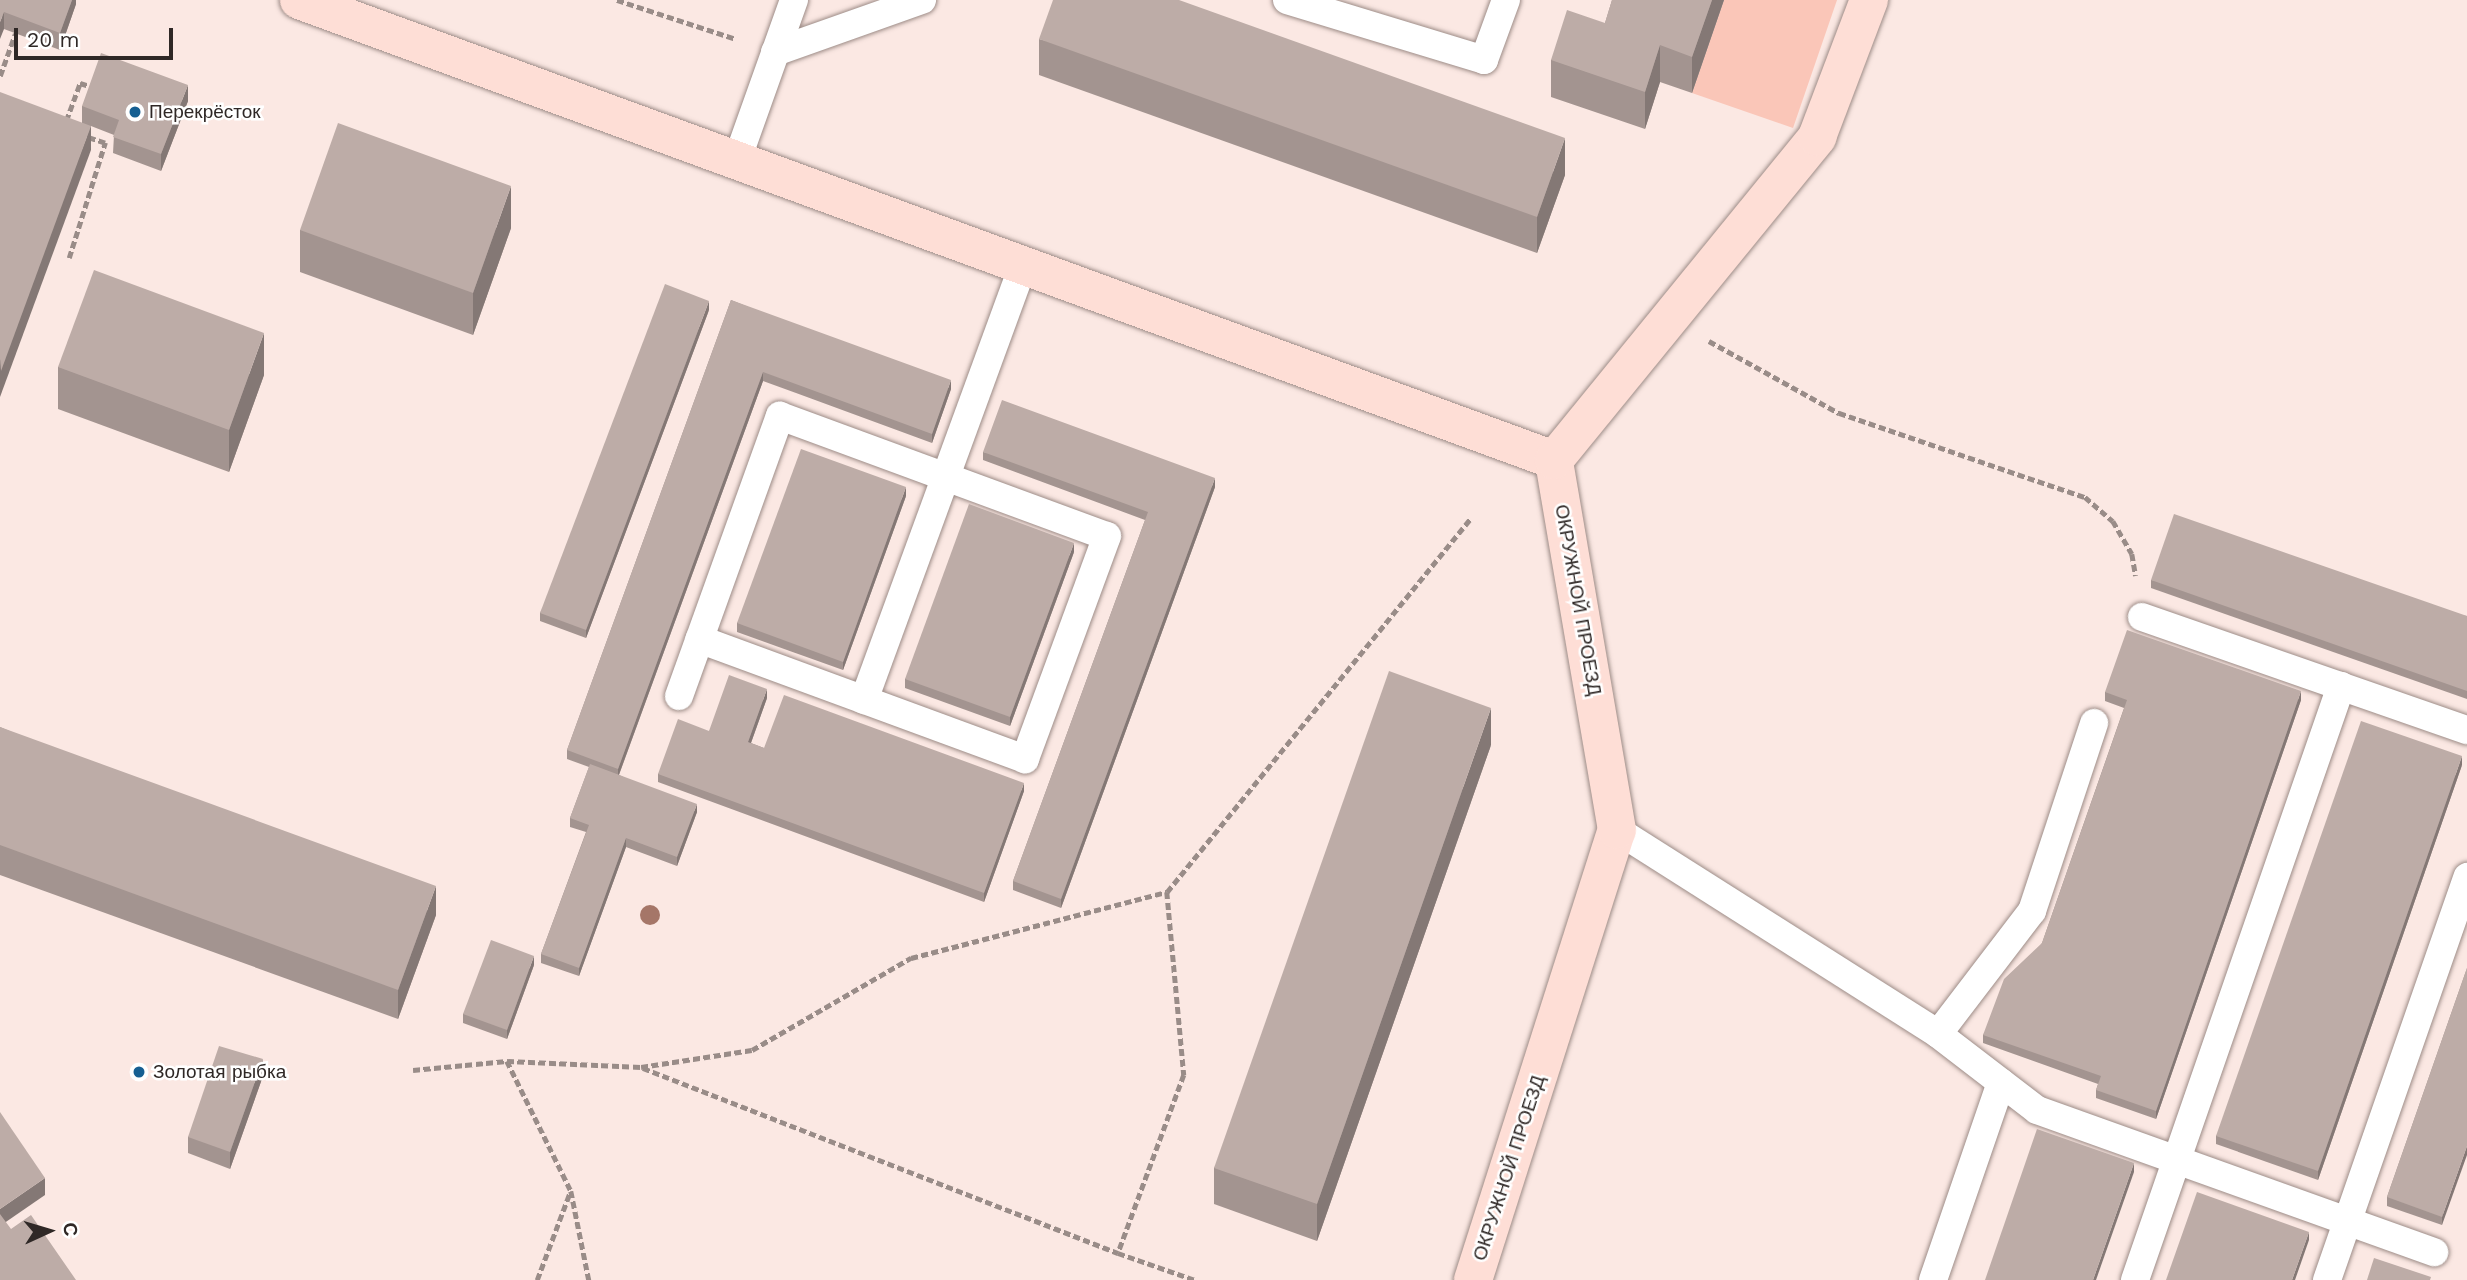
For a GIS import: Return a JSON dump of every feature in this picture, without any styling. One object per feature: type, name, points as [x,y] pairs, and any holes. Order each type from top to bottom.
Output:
[{"type":"street","points":[[299,0],[1554,460],[1672,320],[1817,137],[1869,0]]},
{"type":"street","name":"ОКРУЖНОЙ ПРОЕЗД","points":[[1473,1280],[1617,830],[1554,460]]},
{"type":"lane","points":[[737,160],[794,0]]},
{"type":"lane","points":[[775,52],[922,0]]},
{"type":"lane","points":[[1287,0],[1484,60],[1506,0]]},
{"type":"lane","points":[[864,700],[1023,265]]},
{"type":"lane","points":[[679,696],[699,639],[780,416],[1107,536],[1025,759],[699,639]]},
{"type":"lane","points":[[2142,617],[2467,730]]},
{"type":"lane","points":[[2135,1280],[2341,686]]},
{"type":"lane","points":[[1938,1034],[2032,911],[2094,723]]},
{"type":"lane","points":[[1617,830],[1938,1034],[2037,1110],[2434,1252]]},
{"type":"lane","points":[[2327,1280],[2467,877]]},
{"type":"lane","points":[[1933,1280],[2001,1082]]},
{"type":"path","points":[[617,0],[775,52]]},
{"type":"path","points":[[0,76],[15,34]]},
{"type":"path","points":[[64,129],[80,83],[94,88]]},
{"type":"path","points":[[69,258],[106,143],[74,132]]},
{"type":"path","points":[[1672,320],[1839,412],[2085,497],[2113,521],[2132,554],[2142,617]]},
{"type":"path","points":[[413,1070],[507,1061],[641,1067],[752,1051],[911,958],[1167,891],[1470,519]]},
{"type":"path","points":[[1118,1253],[1184,1075],[1167,891]]},
{"type":"path","points":[[507,1061],[570,1191],[589,1280]]},
{"type":"path","points":[[641,1067],[1118,1253],[1195,1280]]},
{"type":"path","points":[[537,1280],[570,1191]]},
{"type":"shaded area","points":[[1724,0],[1837,0],[1793,128],[1692,93]]},
{"type":"building","points":[[0,0],[72,0],[60,33],[4,12],[0,22]]},
{"type":"building","points":[[1053,0],[1179,0],[1565,138],[1537,217],[1039,39]]},
{"type":"building","points":[[1612,0],[1712,0],[1692,57],[1660,45],[1645,92],[1551,60],[1567,10],[1605,23]]},
{"type":"building","name":"Перекрёсток","points":[[101,53],[188,85],[161,154],[113,137],[119,120],[82,106]]},
{"type":"building","points":[[0,92],[91,126],[1,371],[0,358]]},
{"type":"building","points":[[338,123],[511,186],[473,293],[300,230]]},
{"type":"building","points":[[94,270],[264,333],[229,430],[58,367]]},
{"type":"building","points":[[665,284],[709,301],[586,630],[540,613]]},
{"type":"building","points":[[731,300],[951,380],[932,434],[763,372],[618,769],[567,750]]},
{"type":"building","points":[[1002,400],[1215,478],[1061,899],[1013,881],[1148,512],[983,452]]},
{"type":"building","points":[[801,449],[906,487],[843,662],[737,623]]},
{"type":"building","points":[[969,504],[1074,543],[1010,717],[905,679]]},
{"type":"building","points":[[2174,514],[2467,616],[2467,691],[2151,580]]},
{"type":"building","points":[[2127,630],[2301,691],[2156,1111],[2096,1090],[2101,1076],[1983,1035],[2004,979],[2042,943],[2127,700],[2105,692]]},
{"type":"building","points":[[1389,671],[1491,708],[1317,1204],[1214,1168]]},
{"type":"building","points":[[729,675],[767,689],[748,742],[764,748],[784,695],[1024,783],[984,893],[658,774],[678,719],[709,731]]},
{"type":"building","points":[[2361,721],[2462,756],[2318,1171],[2216,1136]]},
{"type":"building","points":[[0,727],[436,886],[398,990],[0,845]]},
{"type":"building","points":[[590,764],[697,804],[677,857],[626,838],[579,968],[541,954],[589,825],[570,818]]},
{"type":"building","points":[[491,940],[534,956],[507,1030],[463,1014]]},
{"type":"building","points":[[2467,968],[2467,1146],[2442,1217],[2387,1197]]},
{"type":"building","points":[[219,1046],[263,1059],[230,1152],[188,1137]]},
{"type":"building","points":[[0,1112],[45,1178],[0,1209]]},
{"type":"building","points":[[2037,1129],[2134,1163],[2093,1280],[1985,1280]]},
{"type":"building","points":[[2197,1192],[2309,1232],[2292,1280],[2166,1280]]},
{"type":"building","points":[[0,1214],[11,1229],[31,1215],[76,1280],[0,1280]]},
{"type":"building","points":[[2374,1258],[2431,1277],[2430,1280],[2367,1280]]},
{"type":"place","name":"Перекрёсток","points":[[135,112]]},
{"type":"place","name":"Золотая рыбка","points":[[139,1072]]}]
